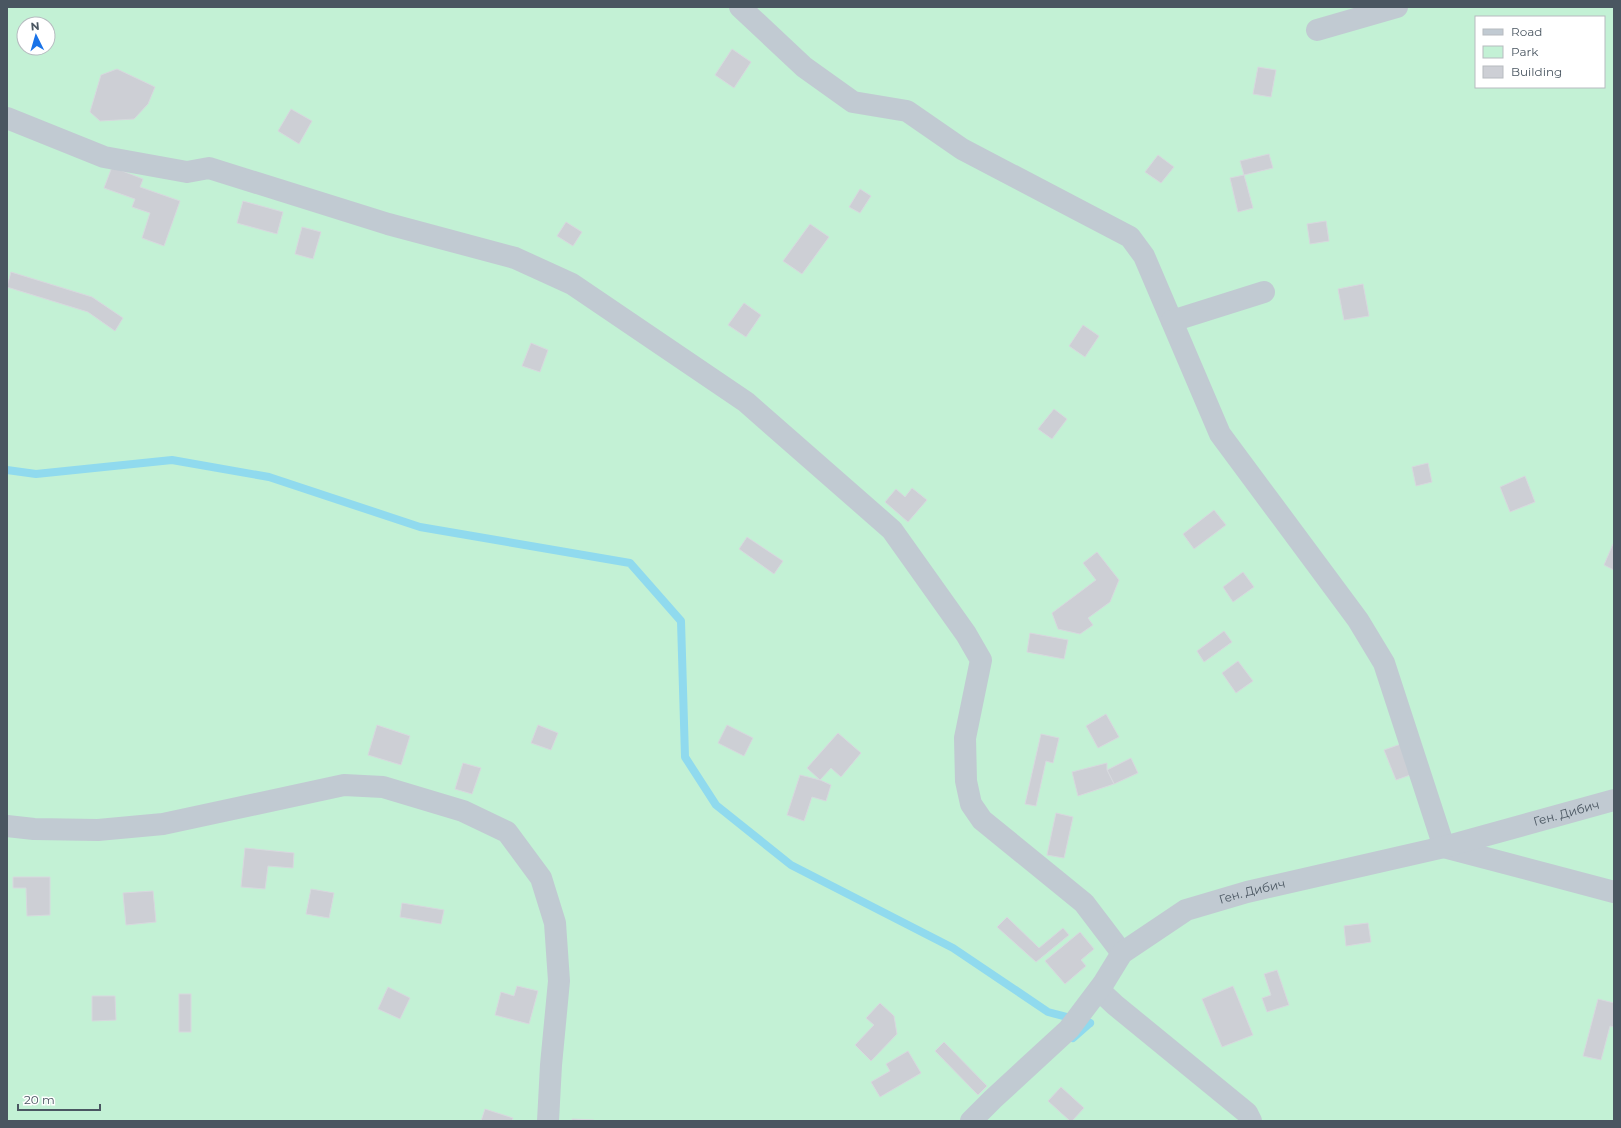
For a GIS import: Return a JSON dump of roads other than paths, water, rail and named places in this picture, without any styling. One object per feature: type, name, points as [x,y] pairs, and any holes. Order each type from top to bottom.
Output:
[{"type":"street","points":[[740,7],[804,67],[853,102],[907,112],[962,149],[1130,237],[1144,256],[1220,434],[1358,620],[1384,663],[1444,847],[1614,892]]},
{"type":"street","points":[[1317,30],[1397,7]]},
{"type":"street","points":[[7,118],[104,157],[187,172],[209,168],[388,224],[515,258],[572,284],[746,402],[892,530],[966,634],[981,660],[965,738],[966,781],[971,804],[982,820],[1084,903],[1122,953]]},
{"type":"street","points":[[1172,321],[1264,292]]},
{"type":"street","points":[[7,826],[34,830],[98,830],[163,824],[344,785],[383,787],[463,811],[507,832],[541,878],[555,923],[559,981],[551,1065],[548,1121]]},
{"type":"street","name":"Ген. Дибич","points":[[971,1121],[1069,1029],[1099,990],[1122,953],[1186,910],[1247,892],[1444,847],[1614,800]]},
{"type":"street","points":[[1099,990],[1115,1005],[1246,1113],[1251,1121]]},
{"type":"waterway","points":[[7,470],[36,474],[172,460],[269,477],[420,527],[630,563],[681,621],[685,757],[716,805],[791,865],[953,948],[1048,1012],[1090,1023]]},
{"type":"waterway","points":[[1073,1038],[1090,1023]]}]
